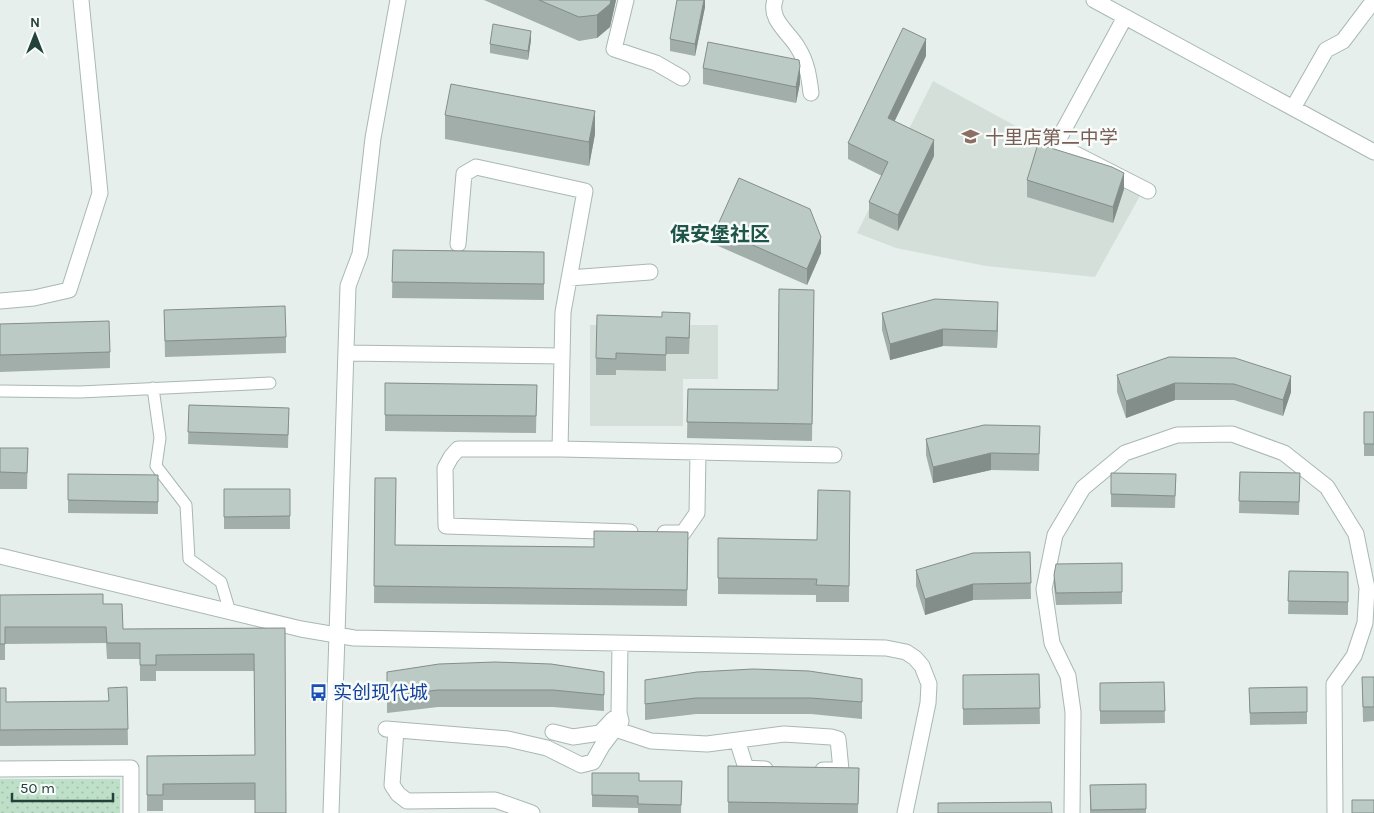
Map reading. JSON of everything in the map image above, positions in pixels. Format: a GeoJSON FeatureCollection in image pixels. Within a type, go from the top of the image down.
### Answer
{"type":"FeatureCollection","features":[{"type":"Feature","properties":{"kind":"street"},"geometry":{"type":"LineString","coordinates":[[0,301],[34,298],[68,290],[100,193],[81,0]]}},
{"type":"Feature","properties":{"kind":"street"},"geometry":{"type":"LineString","coordinates":[[331,813],[348,286],[360,254],[373,138],[398,0]]}},
{"type":"Feature","properties":{"kind":"street"},"geometry":{"type":"LineString","coordinates":[[626,0],[614,50],[656,63],[682,78]]}},
{"type":"Feature","properties":{"kind":"street"},"geometry":{"type":"LineString","coordinates":[[775,0],[777,21],[798,47],[809,72],[811,93]]}},
{"type":"Feature","properties":{"kind":"street"},"geometry":{"type":"LineString","coordinates":[[1094,0],[1374,152]]}},
{"type":"Feature","properties":{"kind":"street"},"geometry":{"type":"LineString","coordinates":[[1293,108],[1326,50],[1343,41],[1374,0]]}},
{"type":"Feature","properties":{"kind":"street"},"geometry":{"type":"LineString","coordinates":[[1125,17],[1056,144],[1148,191]]}},
{"type":"Feature","properties":{"kind":"street"},"geometry":{"type":"LineString","coordinates":[[458,244],[464,174],[476,167],[585,191],[563,312],[560,449]]}},
{"type":"Feature","properties":{"kind":"street"},"geometry":{"type":"LineString","coordinates":[[568,278],[650,272]]}},
{"type":"Feature","properties":{"kind":"street"},"geometry":{"type":"LineString","coordinates":[[346,353],[562,356]]}},
{"type":"Feature","properties":{"kind":"street"},"geometry":{"type":"LineString","coordinates":[[0,391],[80,392],[270,383]]}},
{"type":"Feature","properties":{"kind":"street"},"geometry":{"type":"LineString","coordinates":[[153,388],[160,438],[156,466],[186,505],[189,559],[221,582],[230,612]]}},
{"type":"Feature","properties":{"kind":"street"},"geometry":{"type":"LineString","coordinates":[[1072,813],[1073,712],[1068,676],[1052,643],[1044,589],[1055,535],[1083,488],[1126,453],[1177,435],[1232,434],[1284,453],[1327,487],[1356,534],[1367,588],[1365,623],[1354,656],[1334,684],[1335,813]]}},
{"type":"Feature","properties":{"kind":"street"},"geometry":{"type":"LineString","coordinates":[[698,452],[697,513],[683,533],[446,526],[445,468],[451,456],[458,449],[560,449],[698,452],[834,455]]}},
{"type":"Feature","properties":{"kind":"street"},"geometry":{"type":"LineString","coordinates":[[0,556],[301,629],[354,638],[886,648],[906,652],[922,666],[929,684],[928,703],[905,813]]}},
{"type":"Feature","properties":{"kind":"street"},"geometry":{"type":"LineString","coordinates":[[532,813],[494,800],[407,801],[398,794],[392,785],[391,730],[508,739],[547,748],[581,765],[593,762],[602,746],[621,721],[619,713],[620,644]]}},
{"type":"Feature","properties":{"kind":"street"},"geometry":{"type":"LineString","coordinates":[[553,732],[573,736],[600,733],[619,713]]}},
{"type":"Feature","properties":{"kind":"street"},"geometry":{"type":"LineString","coordinates":[[615,729],[651,741],[707,744],[784,734],[831,737],[838,740],[841,770],[812,770]]}},
{"type":"Feature","properties":{"kind":"street"},"geometry":{"type":"LineString","coordinates":[[737,740],[746,768],[784,769]]}},
{"type":"Feature","properties":{"kind":"street"},"geometry":{"type":"LineString","coordinates":[[0,769],[131,768],[131,813]]}},
{"type":"Feature","properties":{"kind":"shaded area","name":"十里店第二中学"},"geometry":{"type":"Polygon","coordinates":[[[933,81],[1141,194],[1095,277],[986,266],[896,248],[857,233],[933,81]]]}},
{"type":"Feature","properties":{"kind":"shaded area"},"geometry":{"type":"Polygon","coordinates":[[[590,325],[718,325],[718,379],[683,379],[683,426],[590,426],[590,325]]]}},
{"type":"Feature","properties":{"kind":"green space"},"geometry":{"type":"Polygon","coordinates":[[[0,779],[120,779],[120,813],[0,813],[0,779]]]}},
{"type":"Feature","properties":{"kind":"building"},"geometry":{"type":"Polygon","coordinates":[[[539,0],[611,0],[610,4],[597,15],[579,17],[539,0]]]}},
{"type":"Feature","properties":{"kind":"building"},"geometry":{"type":"Polygon","coordinates":[[[677,0],[704,0],[695,44],[670,39],[677,0]]]}},
{"type":"Feature","properties":{"kind":"building"},"geometry":{"type":"Polygon","coordinates":[[[493,24],[531,31],[528,51],[490,44],[493,24]]]}},
{"type":"Feature","properties":{"kind":"building"},"geometry":{"type":"Polygon","coordinates":[[[903,28],[926,39],[888,118],[934,140],[898,215],[869,202],[888,162],[848,143],[903,28]]]}},
{"type":"Feature","properties":{"kind":"building"},"geometry":{"type":"Polygon","coordinates":[[[708,42],[799,60],[800,66],[796,87],[703,68],[708,42]]]}},
{"type":"Feature","properties":{"kind":"building"},"geometry":{"type":"Polygon","coordinates":[[[451,84],[595,111],[589,142],[445,115],[451,84]]]}},
{"type":"Feature","properties":{"kind":"building"},"geometry":{"type":"Polygon","coordinates":[[[1038,144],[1112,167],[1124,173],[1113,207],[1027,180],[1038,144]]]}},
{"type":"Feature","properties":{"kind":"building"},"geometry":{"type":"Polygon","coordinates":[[[739,178],[810,209],[821,237],[807,269],[716,229],[739,178]]]}},
{"type":"Feature","properties":{"kind":"building"},"geometry":{"type":"Polygon","coordinates":[[[393,250],[544,252],[544,284],[392,282],[393,250]]]}},
{"type":"Feature","properties":{"kind":"building"},"geometry":{"type":"Polygon","coordinates":[[[779,289],[814,290],[812,424],[687,422],[688,389],[778,390],[779,289]]]}},
{"type":"Feature","properties":{"kind":"building"},"geometry":{"type":"Polygon","coordinates":[[[935,299],[998,302],[997,331],[943,329],[890,344],[882,313],[935,299]]]}},
{"type":"Feature","properties":{"kind":"building"},"geometry":{"type":"Polygon","coordinates":[[[285,306],[286,337],[165,341],[164,310],[285,306]]]}},
{"type":"Feature","properties":{"kind":"building"},"geometry":{"type":"Polygon","coordinates":[[[662,312],[690,313],[689,338],[666,337],[666,355],[616,353],[616,359],[596,358],[597,315],[662,317],[662,312]]]}},
{"type":"Feature","properties":{"kind":"building"},"geometry":{"type":"Polygon","coordinates":[[[109,321],[110,352],[0,355],[0,324],[109,321]]]}},
{"type":"Feature","properties":{"kind":"building"},"geometry":{"type":"Polygon","coordinates":[[[1169,357],[1235,358],[1291,376],[1283,400],[1234,384],[1175,383],[1126,401],[1117,375],[1169,357]]]}},
{"type":"Feature","properties":{"kind":"building"},"geometry":{"type":"Polygon","coordinates":[[[385,383],[537,385],[536,416],[385,415],[385,383]]]}},
{"type":"Feature","properties":{"kind":"building"},"geometry":{"type":"Polygon","coordinates":[[[189,405],[289,408],[288,435],[188,432],[189,405]]]}},
{"type":"Feature","properties":{"kind":"building"},"geometry":{"type":"Polygon","coordinates":[[[1364,412],[1374,412],[1374,444],[1364,444],[1364,412]]]}},
{"type":"Feature","properties":{"kind":"building"},"geometry":{"type":"Polygon","coordinates":[[[984,425],[1040,426],[1039,454],[991,453],[933,467],[926,439],[984,425]]]}},
{"type":"Feature","properties":{"kind":"building"},"geometry":{"type":"Polygon","coordinates":[[[0,448],[28,448],[27,473],[0,472],[0,448]]]}},
{"type":"Feature","properties":{"kind":"building"},"geometry":{"type":"Polygon","coordinates":[[[1240,472],[1300,473],[1299,502],[1239,501],[1240,472]]]}},
{"type":"Feature","properties":{"kind":"building"},"geometry":{"type":"Polygon","coordinates":[[[1111,473],[1176,474],[1175,496],[1111,494],[1111,473]]]}},
{"type":"Feature","properties":{"kind":"building"},"geometry":{"type":"Polygon","coordinates":[[[68,474],[158,475],[158,502],[68,500],[68,474]]]}},
{"type":"Feature","properties":{"kind":"building"},"geometry":{"type":"Polygon","coordinates":[[[375,478],[396,478],[395,545],[594,547],[594,531],[688,532],[687,590],[374,586],[375,478]]]}},
{"type":"Feature","properties":{"kind":"building"},"geometry":{"type":"Polygon","coordinates":[[[224,489],[290,489],[290,516],[224,517],[224,489]]]}},
{"type":"Feature","properties":{"kind":"building"},"geometry":{"type":"Polygon","coordinates":[[[818,490],[850,491],[849,586],[816,585],[817,579],[718,578],[718,538],[817,540],[818,490]]]}},
{"type":"Feature","properties":{"kind":"building"},"geometry":{"type":"Polygon","coordinates":[[[1030,552],[1031,583],[973,584],[925,599],[916,570],[973,553],[1030,552]]]}},
{"type":"Feature","properties":{"kind":"building"},"geometry":{"type":"Polygon","coordinates":[[[1122,563],[1122,592],[1056,593],[1054,575],[1056,564],[1122,563]]]}},
{"type":"Feature","properties":{"kind":"building"},"geometry":{"type":"Polygon","coordinates":[[[1289,571],[1348,572],[1348,602],[1288,601],[1289,571]]]}},
{"type":"Feature","properties":{"kind":"building"},"geometry":{"type":"Polygon","coordinates":[[[103,594],[103,604],[122,604],[123,629],[285,628],[286,813],[255,813],[255,783],[163,784],[163,795],[147,795],[147,756],[255,755],[254,654],[156,655],[156,665],[140,665],[140,643],[107,643],[106,627],[5,627],[5,644],[0,644],[0,595],[103,594]]]}},
{"type":"Feature","properties":{"kind":"building"},"geometry":{"type":"Polygon","coordinates":[[[495,662],[551,664],[604,672],[604,695],[553,690],[438,690],[387,696],[387,672],[439,664],[495,662]]]}},
{"type":"Feature","properties":{"kind":"building"},"geometry":{"type":"Polygon","coordinates":[[[753,669],[809,671],[862,679],[862,702],[811,698],[696,698],[645,704],[645,680],[697,672],[753,669]]]}},
{"type":"Feature","properties":{"kind":"building"},"geometry":{"type":"Polygon","coordinates":[[[1039,674],[1040,708],[963,709],[963,675],[1039,674]]]}},
{"type":"Feature","properties":{"kind":"building"},"geometry":{"type":"Polygon","coordinates":[[[1362,677],[1374,677],[1374,707],[1363,707],[1362,677]]]}},
{"type":"Feature","properties":{"kind":"building"},"geometry":{"type":"Polygon","coordinates":[[[1164,682],[1165,711],[1100,711],[1100,683],[1164,682]]]}},
{"type":"Feature","properties":{"kind":"building"},"geometry":{"type":"Polygon","coordinates":[[[127,687],[128,729],[0,730],[0,688],[6,688],[6,702],[109,701],[108,688],[127,687]]]}},
{"type":"Feature","properties":{"kind":"building"},"geometry":{"type":"Polygon","coordinates":[[[1307,687],[1307,712],[1250,713],[1249,688],[1307,687]]]}},
{"type":"Feature","properties":{"kind":"building"},"geometry":{"type":"Polygon","coordinates":[[[728,766],[859,768],[858,804],[728,802],[728,766]]]}},
{"type":"Feature","properties":{"kind":"building"},"geometry":{"type":"Polygon","coordinates":[[[592,773],[639,773],[639,781],[682,781],[681,805],[638,804],[638,796],[592,795],[592,773]]]}},
{"type":"Feature","properties":{"kind":"building"},"geometry":{"type":"Polygon","coordinates":[[[1146,784],[1146,809],[1091,810],[1090,785],[1146,784]]]}},
{"type":"Feature","properties":{"kind":"building"},"geometry":{"type":"Polygon","coordinates":[[[1352,800],[1374,800],[1374,813],[1352,813],[1352,800]]]}},
{"type":"Feature","properties":{"kind":"building"},"geometry":{"type":"Polygon","coordinates":[[[1051,802],[1052,813],[938,813],[938,803],[1051,802]]]}},
{"type":"Feature","properties":{"kind":"place","name":"十里店第二中学"},"geometry":{"type":"Point","coordinates":[971,137]}},
{"type":"Feature","properties":{"kind":"place","name":"实创现代城"},"geometry":{"type":"Point","coordinates":[319,692]}},
{"type":"Feature","properties":{"kind":"district","name":"保安堡社区"},"geometry":{"type":"Point","coordinates":[720,234]}}]}
